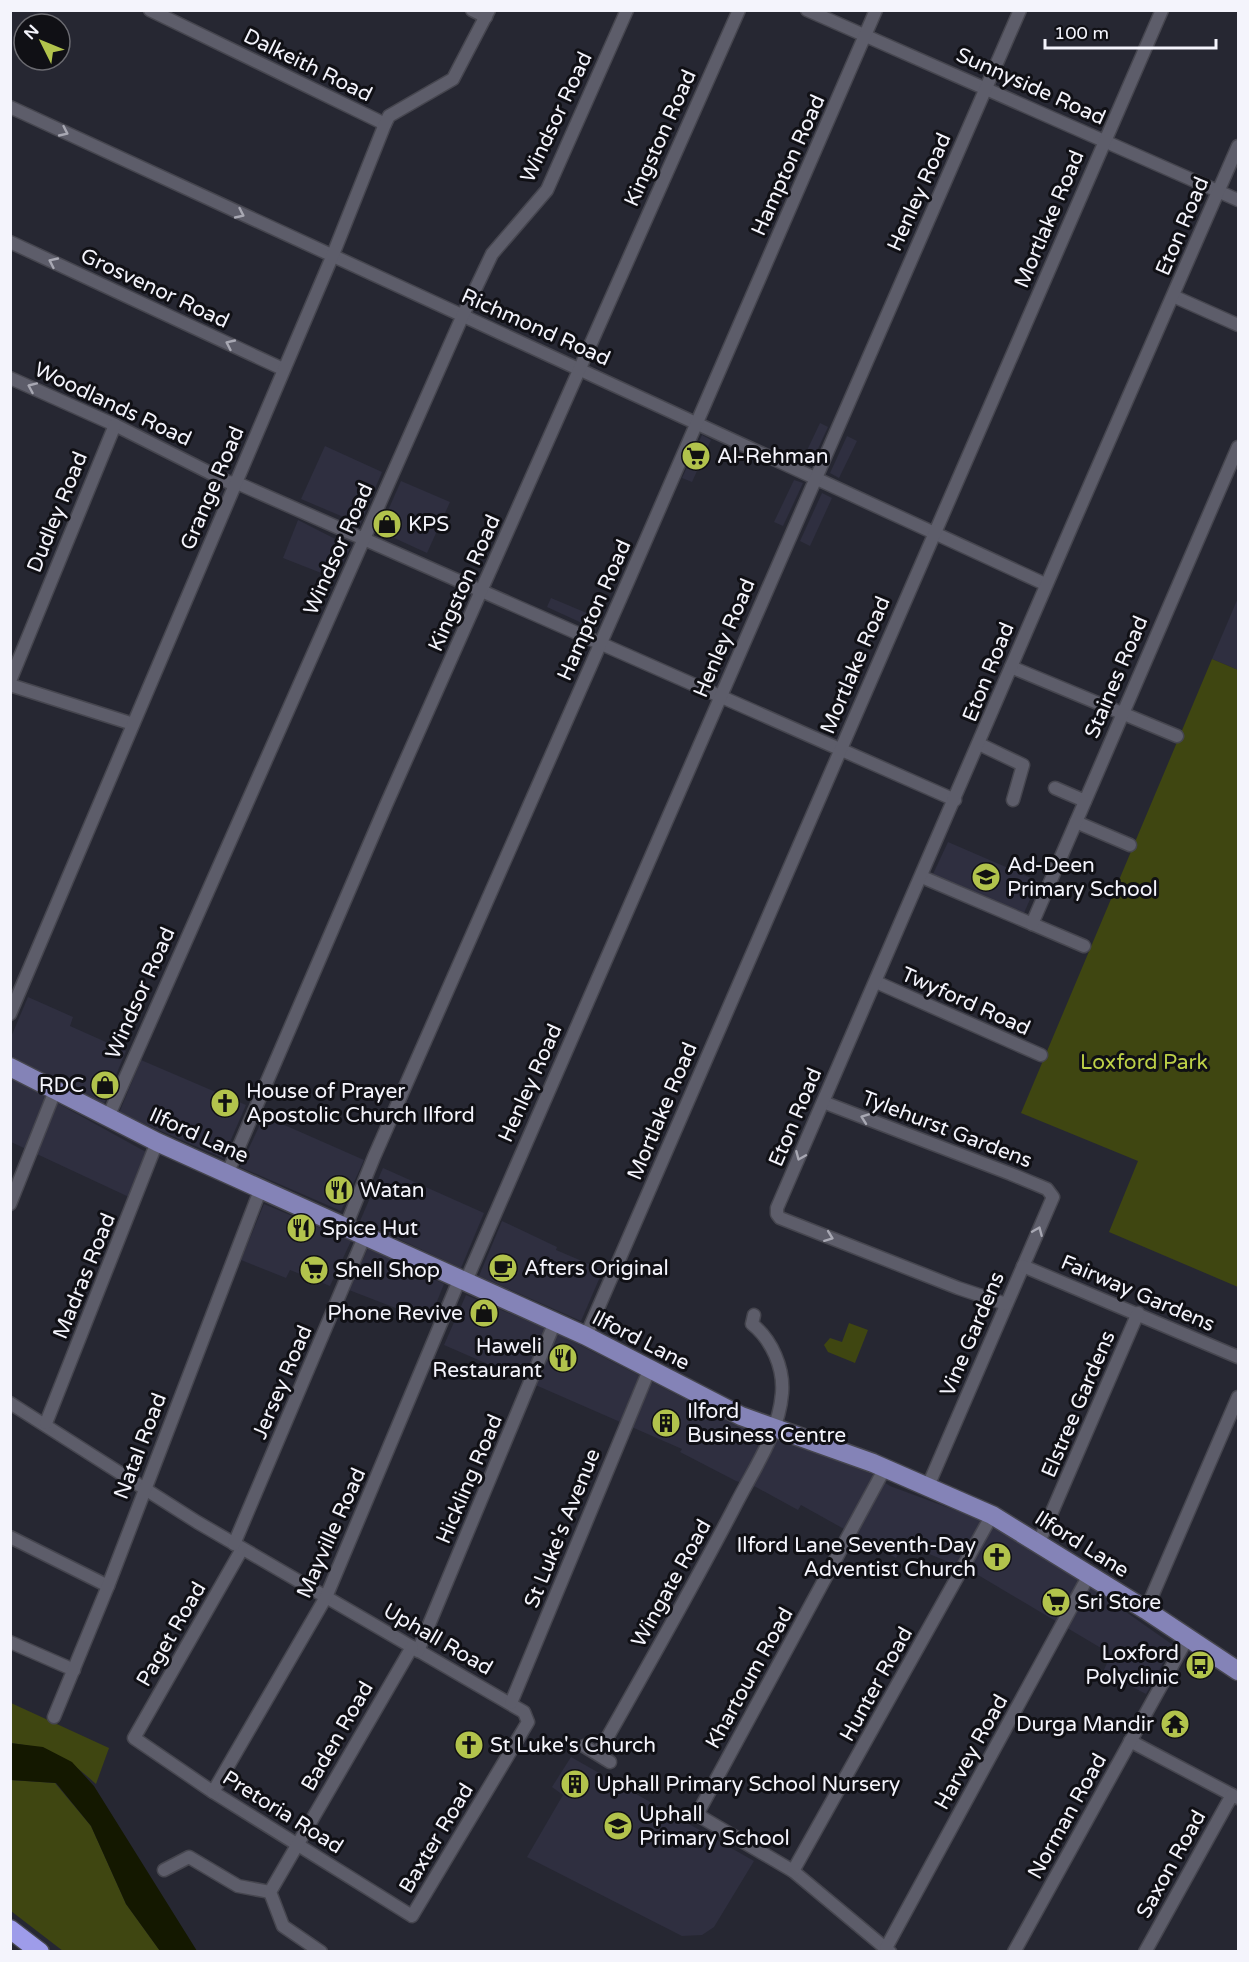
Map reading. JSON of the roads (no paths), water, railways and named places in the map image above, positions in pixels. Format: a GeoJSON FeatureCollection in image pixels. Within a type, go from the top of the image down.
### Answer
{"type":"FeatureCollection","features":[{"type":"Feature","properties":{"kind":"highway"},"geometry":{"type":"LineString","coordinates":[[10,1929],[40,1952]]}},
{"type":"Feature","properties":{"kind":"main road","name":"Ilford Lane"},"geometry":{"type":"LineString","coordinates":[[10,1067],[158,1142],[586,1336],[710,1401],[775,1430],[885,1468],[992,1515],[1039,1542],[1239,1671]]}},
{"type":"Feature","properties":{"kind":"street","name":"Dalkeith Road"},"geometry":{"type":"LineString","coordinates":[[150,10],[385,124]]}},
{"type":"Feature","properties":{"kind":"street"},"geometry":{"type":"LineString","coordinates":[[472,10],[487,14]]}},
{"type":"Feature","properties":{"kind":"street","name":"Windsor Road"},"geometry":{"type":"LineString","coordinates":[[108,1117],[463,315],[492,254],[547,190],[627,10]]}},
{"type":"Feature","properties":{"kind":"street","name":"Kingston Road"},"geometry":{"type":"LineString","coordinates":[[228,1172],[377,826],[739,10]]}},
{"type":"Feature","properties":{"kind":"street","name":"Sunnyside Road"},"geometry":{"type":"LineString","coordinates":[[807,10],[1239,200]]}},
{"type":"Feature","properties":{"kind":"street","name":"Hampton Road"},"geometry":{"type":"LineString","coordinates":[[346,1226],[374,1157],[601,643],[876,10]]}},
{"type":"Feature","properties":{"kind":"street","name":"Henley Road"},"geometry":{"type":"LineString","coordinates":[[463,1280],[1020,10]]}},
{"type":"Feature","properties":{"kind":"street","name":"Mortlake Road"},"geometry":{"type":"LineString","coordinates":[[586,1336],[933,532],[1162,10]]}},
{"type":"Feature","properties":{"kind":"street","name":"Grange Road"},"geometry":{"type":"LineString","coordinates":[[10,1014],[237,483],[385,124],[389,116],[453,80],[487,14]]}},
{"type":"Feature","properties":{"kind":"street","name":"Richmond Road"},"geometry":{"type":"LineString","coordinates":[[10,107],[1045,584]]}},
{"type":"Feature","properties":{"kind":"street","name":"Eton Road"},"geometry":{"type":"LineString","coordinates":[[1006,1304],[958,1288],[780,1218],[777,1214],[823,1102],[979,744],[1045,584],[1239,146]]}},
{"type":"Feature","properties":{"kind":"street","name":"Grosvenor Road"},"geometry":{"type":"LineString","coordinates":[[10,242],[283,369]]}},
{"type":"Feature","properties":{"kind":"street"},"geometry":{"type":"LineString","coordinates":[[1173,296],[1239,325]]}},
{"type":"Feature","properties":{"kind":"street","name":"Woodlands Road"},"geometry":{"type":"LineString","coordinates":[[10,378],[115,425],[224,480],[237,483],[955,800]]}},
{"type":"Feature","properties":{"kind":"street","name":"Dudley Road"},"geometry":{"type":"LineString","coordinates":[[10,683],[115,425]]}},
{"type":"Feature","properties":{"kind":"street","name":"Staines Road"},"geometry":{"type":"LineString","coordinates":[[1032,924],[1122,712],[1239,447]]}},
{"type":"Feature","properties":{"kind":"street"},"geometry":{"type":"LineString","coordinates":[[1011,666],[1177,736]]}},
{"type":"Feature","properties":{"kind":"street"},"geometry":{"type":"LineString","coordinates":[[10,683],[134,724]]}},
{"type":"Feature","properties":{"kind":"street"},"geometry":{"type":"LineString","coordinates":[[979,744],[1023,765],[1013,800]]}},
{"type":"Feature","properties":{"kind":"street"},"geometry":{"type":"LineString","coordinates":[[1055,788],[1085,801]]}},
{"type":"Feature","properties":{"kind":"street"},"geometry":{"type":"LineString","coordinates":[[1076,822],[1130,845]]}},
{"type":"Feature","properties":{"kind":"street"},"geometry":{"type":"LineString","coordinates":[[922,877],[1084,946]]}},
{"type":"Feature","properties":{"kind":"street","name":"Twyford Road"},"geometry":{"type":"LineString","coordinates":[[876,982],[1041,1055]]}},
{"type":"Feature","properties":{"kind":"street"},"geometry":{"type":"LineString","coordinates":[[10,1204],[55,1090]]}},
{"type":"Feature","properties":{"kind":"street","name":"Tylehurst Gardens"},"geometry":{"type":"LineString","coordinates":[[823,1102],[1011,1174],[1047,1189],[1053,1197]]}},
{"type":"Feature","properties":{"kind":"street","name":"Madras Road"},"geometry":{"type":"LineString","coordinates":[[46,1423],[158,1142]]}},
{"type":"Feature","properties":{"kind":"street","name":"Natal Road"},"geometry":{"type":"LineString","coordinates":[[54,1717],[108,1586],[144,1487],[261,1188]]}},
{"type":"Feature","properties":{"kind":"street","name":"Vine Gardens"},"geometry":{"type":"LineString","coordinates":[[928,1486],[1053,1197]]}},
{"type":"Feature","properties":{"kind":"street","name":"Jersey Road"},"geometry":{"type":"LineString","coordinates":[[238,1546],[365,1235]]}},
{"type":"Feature","properties":{"kind":"street","name":"Fairway Gardens"},"geometry":{"type":"LineString","coordinates":[[1023,1266],[1239,1357]]}},
{"type":"Feature","properties":{"kind":"street","name":"Mayville Road"},"geometry":{"type":"LineString","coordinates":[[213,1792],[326,1597],[463,1280]]}},
{"type":"Feature","properties":{"kind":"street","name":"Elstree Gardens"},"geometry":{"type":"LineString","coordinates":[[1039,1542],[1138,1313]]}},
{"type":"Feature","properties":{"kind":"street","name":"Wingate Road"},"geometry":{"type":"LineString","coordinates":[[598,1754],[723,1529],[775,1430],[782,1392],[781,1372],[773,1349],[752,1324],[754,1315]]}},
{"type":"Feature","properties":{"kind":"street","name":"Hickling Road"},"geometry":{"type":"LineString","coordinates":[[415,1649],[555,1322]]}},
{"type":"Feature","properties":{"kind":"street","name":"St Luke's Avenue"},"geometry":{"type":"LineString","coordinates":[[511,1702],[650,1368]]}},
{"type":"Feature","properties":{"kind":"street"},"geometry":{"type":"LineString","coordinates":[[1146,1610],[1239,1397]]}},
{"type":"Feature","properties":{"kind":"street","name":"Uphall Road"},"geometry":{"type":"LineString","coordinates":[[10,1403],[46,1423],[238,1546],[511,1702],[528,1717]]}},
{"type":"Feature","properties":{"kind":"street","name":"Khartoum Road"},"geometry":{"type":"LineString","coordinates":[[793,1871],[701,1817],[699,1811],[885,1468]]}},
{"type":"Feature","properties":{"kind":"street","name":"Hunter Road"},"geometry":{"type":"LineString","coordinates":[[793,1871],[992,1515]]}},
{"type":"Feature","properties":{"kind":"street"},"geometry":{"type":"LineString","coordinates":[[10,1537],[108,1586]]}},
{"type":"Feature","properties":{"kind":"street","name":"Paget Road"},"geometry":{"type":"LineString","coordinates":[[134,1738],[238,1546]]}},
{"type":"Feature","properties":{"kind":"street","name":"Harvey Road"},"geometry":{"type":"LineString","coordinates":[[888,1950],[1089,1575]]}},
{"type":"Feature","properties":{"kind":"street","name":"Norman Road"},"geometry":{"type":"LineString","coordinates":[[1014,1952],[1188,1637]]}},
{"type":"Feature","properties":{"kind":"street"},"geometry":{"type":"LineString","coordinates":[[10,1642],[74,1670]]}},
{"type":"Feature","properties":{"kind":"street","name":"Baden Road"},"geometry":{"type":"LineString","coordinates":[[270,1892],[296,1844],[415,1649]]}},
{"type":"Feature","properties":{"kind":"street","name":"Baxter Road"},"geometry":{"type":"LineString","coordinates":[[412,1916],[528,1722],[528,1717]]}},
{"type":"Feature","properties":{"kind":"street","name":"Pretoria Road"},"geometry":{"type":"LineString","coordinates":[[134,1738],[213,1792],[412,1916]]}},
{"type":"Feature","properties":{"kind":"street"},"geometry":{"type":"LineString","coordinates":[[1130,1741],[1235,1796]]}},
{"type":"Feature","properties":{"kind":"street"},"geometry":{"type":"LineString","coordinates":[[584,1746],[610,1762]]}},
{"type":"Feature","properties":{"kind":"street","name":"Saxon Road"},"geometry":{"type":"LineString","coordinates":[[1145,1952],[1235,1796]]}},
{"type":"Feature","properties":{"kind":"street"},"geometry":{"type":"LineString","coordinates":[[164,1870],[189,1857],[238,1886],[270,1892],[283,1926],[321,1952]]}},
{"type":"Feature","properties":{"kind":"street"},"geometry":{"type":"LineString","coordinates":[[793,1871],[888,1950]]}},
{"type":"Feature","properties":{"kind":"place","name":"Al-Rehman"},"geometry":{"type":"Point","coordinates":[696,456]}},
{"type":"Feature","properties":{"kind":"place","name":"KPS"},"geometry":{"type":"Point","coordinates":[387,524]}},
{"type":"Feature","properties":{"kind":"place","name":"Ad-Deen Primary School"},"geometry":{"type":"Point","coordinates":[986,877]}},
{"type":"Feature","properties":{"kind":"place","name":"RDC"},"geometry":{"type":"Point","coordinates":[105,1085]}},
{"type":"Feature","properties":{"kind":"place","name":"House of Prayer Apostolic Church Ilford"},"geometry":{"type":"Point","coordinates":[225,1103]}},
{"type":"Feature","properties":{"kind":"place","name":"Watan"},"geometry":{"type":"Point","coordinates":[339,1190]}},
{"type":"Feature","properties":{"kind":"place","name":"Spice Hut"},"geometry":{"type":"Point","coordinates":[301,1228]}},
{"type":"Feature","properties":{"kind":"place","name":"Afters Original"},"geometry":{"type":"Point","coordinates":[503,1268]}},
{"type":"Feature","properties":{"kind":"place","name":"Shell Shop"},"geometry":{"type":"Point","coordinates":[314,1270]}},
{"type":"Feature","properties":{"kind":"place","name":"Phone Revive"},"geometry":{"type":"Point","coordinates":[484,1313]}},
{"type":"Feature","properties":{"kind":"place","name":"Haweli Restaurant"},"geometry":{"type":"Point","coordinates":[563,1358]}},
{"type":"Feature","properties":{"kind":"place","name":"Ilford Business Centre"},"geometry":{"type":"Point","coordinates":[666,1423]}},
{"type":"Feature","properties":{"kind":"place","name":"Ilford Lane Seventh-Day Adventist Church"},"geometry":{"type":"Point","coordinates":[997,1557]}},
{"type":"Feature","properties":{"kind":"place","name":"Sri Store"},"geometry":{"type":"Point","coordinates":[1056,1602]}},
{"type":"Feature","properties":{"kind":"place","name":"Loxford Polyclinic"},"geometry":{"type":"Point","coordinates":[1200,1665]}},
{"type":"Feature","properties":{"kind":"place","name":"Durga Mandir"},"geometry":{"type":"Point","coordinates":[1175,1724]}},
{"type":"Feature","properties":{"kind":"place","name":"St Luke's Church"},"geometry":{"type":"Point","coordinates":[469,1745]}},
{"type":"Feature","properties":{"kind":"place","name":"Uphall Primary School Nursery"},"geometry":{"type":"Point","coordinates":[575,1784]}},
{"type":"Feature","properties":{"kind":"place","name":"Uphall Primary School"},"geometry":{"type":"Point","coordinates":[618,1826]}},
{"type":"Feature","properties":{"kind":"park label","name":"Loxford Park"},"geometry":{"type":"Point","coordinates":[1144,1062]}}]}
